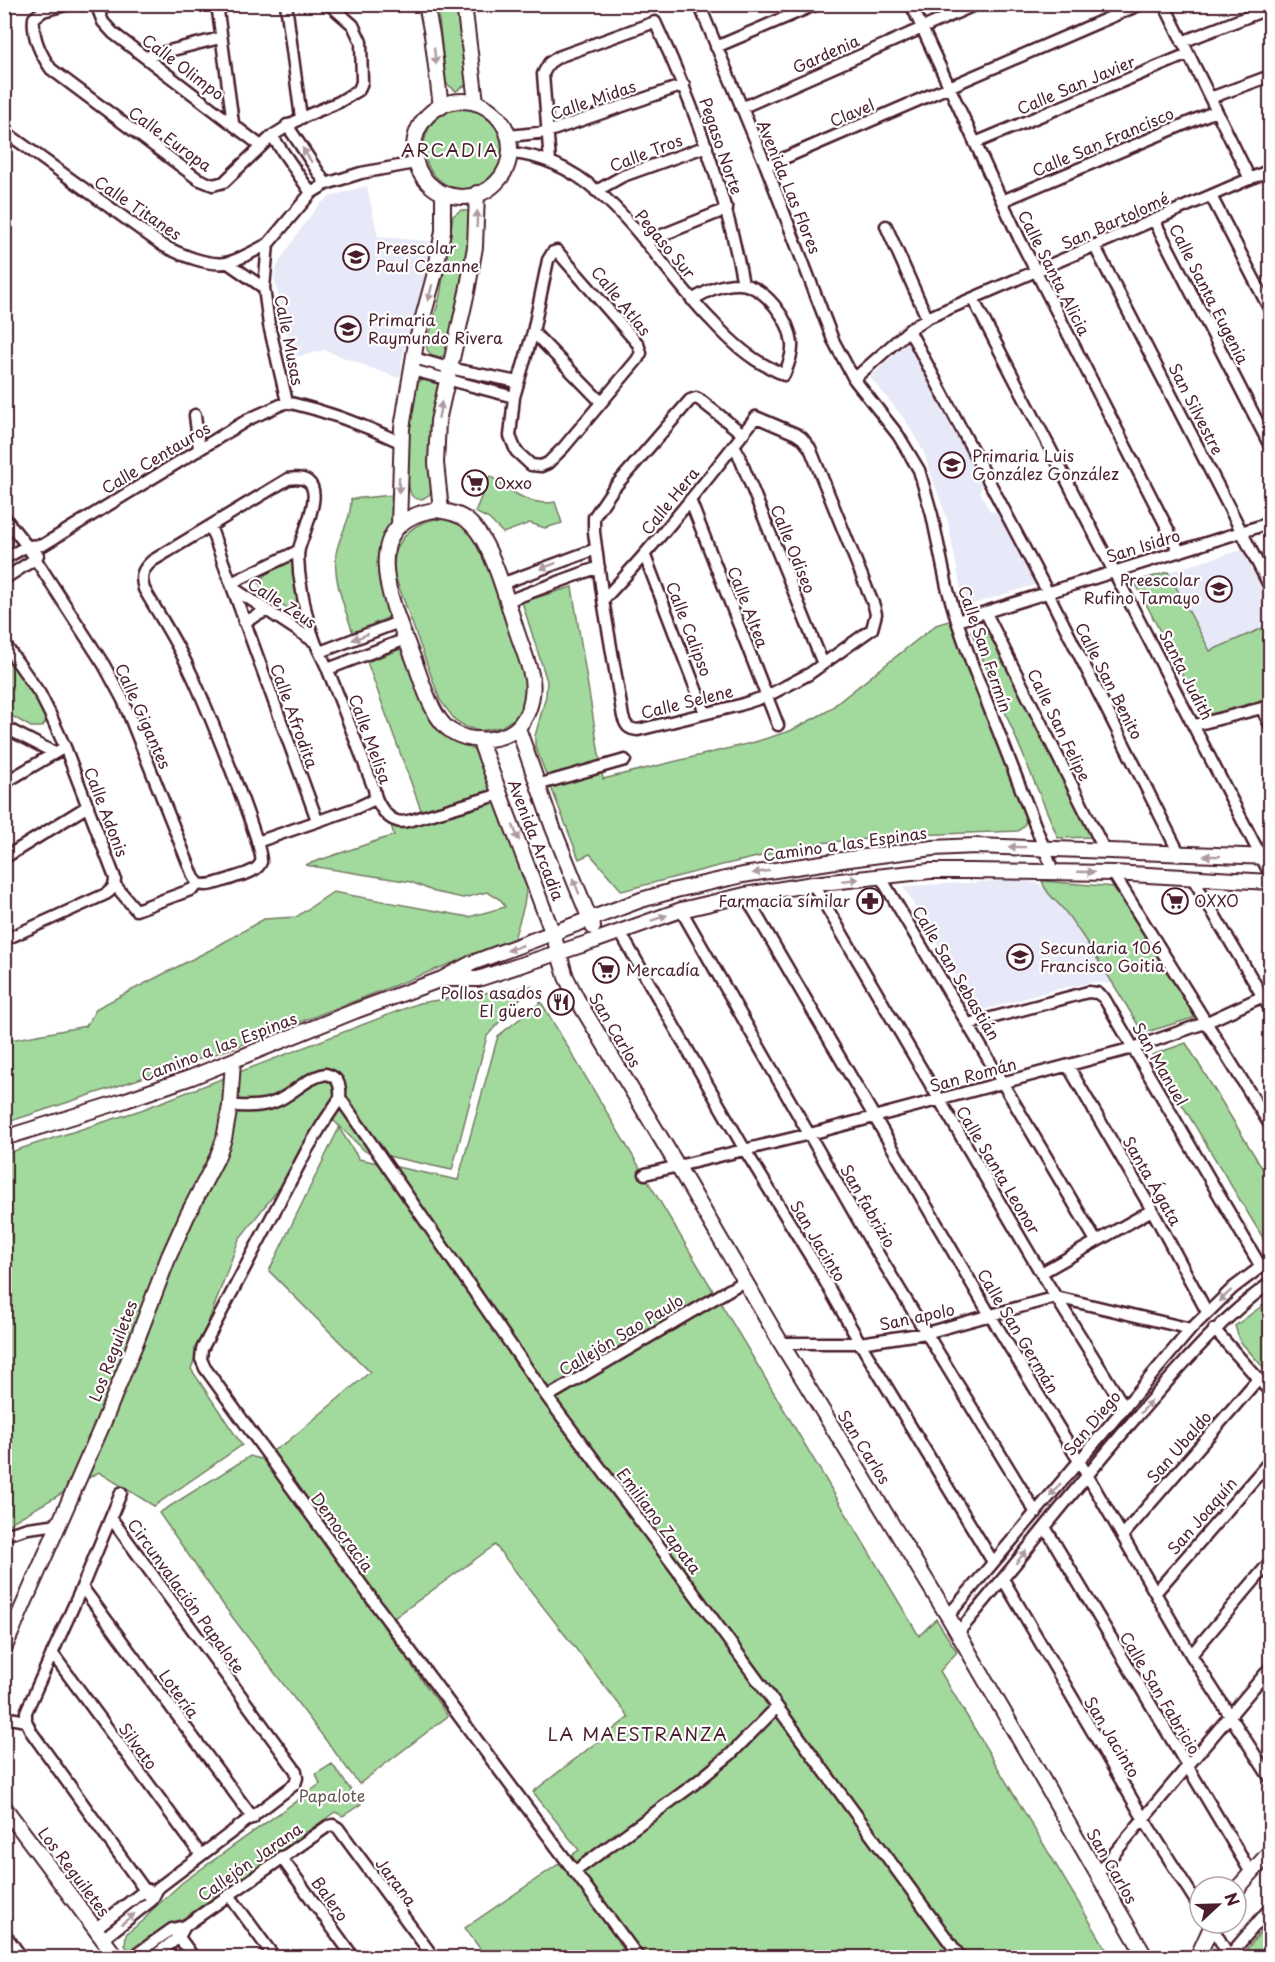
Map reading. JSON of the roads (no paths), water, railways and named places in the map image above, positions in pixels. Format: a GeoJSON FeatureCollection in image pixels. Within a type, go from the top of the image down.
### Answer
{"type":"FeatureCollection","features":[{"type":"Feature","properties":{"kind":"street","name":"Calle Europa"},"geometry":{"type":"LineString","coordinates":[[69,4],[43,11],[34,18],[33,24],[39,47],[47,63],[57,75],[180,166],[203,182],[213,185],[228,180],[272,135],[287,125],[359,90],[362,82],[361,42],[349,20],[330,4]]}},
{"type":"Feature","properties":{"kind":"street","name":"Calle Olimpo"},"geometry":{"type":"LineString","coordinates":[[96,4],[107,28],[261,146]]}},
{"type":"Feature","properties":{"kind":"street"},"geometry":{"type":"LineString","coordinates":[[217,4],[233,123]]}},
{"type":"Feature","properties":{"kind":"street"},"geometry":{"type":"LineString","coordinates":[[286,4],[300,117]]}},
{"type":"Feature","properties":{"kind":"street"},"geometry":{"type":"LineString","coordinates":[[426,4],[441,107]]}},
{"type":"Feature","properties":{"kind":"street"},"geometry":{"type":"LineString","coordinates":[[464,4],[476,102]]}},
{"type":"Feature","properties":{"kind":"street","name":"Avenida Las Flores"},"geometry":{"type":"LineString","coordinates":[[699,4],[766,166],[833,340],[855,379]]}},
{"type":"Feature","properties":{"kind":"street"},"geometry":{"type":"LineString","coordinates":[[716,47],[817,4]]}},
{"type":"Feature","properties":{"kind":"street","name":"Calle Santa Alicia"},"geometry":{"type":"LineString","coordinates":[[911,4],[1036,273],[1179,551]]}},
{"type":"Feature","properties":{"kind":"street","name":"Gardenia"},"geometry":{"type":"LineString","coordinates":[[741,108],[977,4]]}},
{"type":"Feature","properties":{"kind":"street","name":"Clavel"},"geometry":{"type":"LineString","coordinates":[[766,166],[1141,4]]}},
{"type":"Feature","properties":{"kind":"street"},"geometry":{"type":"LineString","coordinates":[[1164,4],[1250,179]]}},
{"type":"Feature","properties":{"kind":"street"},"geometry":{"type":"LineString","coordinates":[[1182,42],[1270,8]]}},
{"type":"Feature","properties":{"kind":"street","name":"Pegaso Norte"},"geometry":{"type":"LineString","coordinates":[[547,132],[543,74],[549,63],[558,57],[655,22],[684,85],[707,146],[727,209],[743,284]]}},
{"type":"Feature","properties":{"kind":"street"},"geometry":{"type":"LineString","coordinates":[[145,57],[220,38]]}},
{"type":"Feature","properties":{"kind":"street","name":"Calle San Javier"},"geometry":{"type":"LineString","coordinates":[[975,144],[1188,54]]}},
{"type":"Feature","properties":{"kind":"street"},"geometry":{"type":"LineString","coordinates":[[1210,99],[1270,76]]}},
{"type":"Feature","properties":{"kind":"street","name":"Calle Midas"},"geometry":{"type":"LineString","coordinates":[[509,136],[547,132],[684,85]]}},
{"type":"Feature","properties":{"kind":"street"},"geometry":{"type":"LineString","coordinates":[[466,101],[476,102],[494,113],[503,124],[509,136],[511,153],[503,173],[494,183],[477,193],[456,197],[443,194],[423,176],[415,163],[414,149],[419,129],[431,114],[441,107],[466,101]]}},
{"type":"Feature","properties":{"kind":"street","name":"Calle San Francisco"},"geometry":{"type":"LineString","coordinates":[[1002,201],[1216,111]]}},
{"type":"Feature","properties":{"kind":"street"},"geometry":{"type":"LineString","coordinates":[[287,125],[326,184]]}},
{"type":"Feature","properties":{"kind":"street","name":"Calle Titanes"},"geometry":{"type":"LineString","coordinates":[[4,131],[162,246],[197,259],[228,263]]}},
{"type":"Feature","properties":{"kind":"street"},"geometry":{"type":"LineString","coordinates":[[547,132],[550,162]]}},
{"type":"Feature","properties":{"kind":"street"},"geometry":{"type":"LineString","coordinates":[[272,135],[311,193]]}},
{"type":"Feature","properties":{"kind":"street","name":"Calle Tros"},"geometry":{"type":"LineString","coordinates":[[596,191],[623,177],[707,146]]}},
{"type":"Feature","properties":{"kind":"street","name":"Pegaso Sur"},"geometry":{"type":"LineString","coordinates":[[511,153],[525,154],[550,162],[596,191],[645,242],[711,321],[745,352],[784,375],[792,346],[786,322],[769,300],[743,284]]}},
{"type":"Feature","properties":{"kind":"street"},"geometry":{"type":"LineString","coordinates":[[264,288],[228,263],[268,244],[311,193],[326,184],[361,173],[415,163]]}},
{"type":"Feature","properties":{"kind":"street","name":"San Bartolomé"},"geometry":{"type":"LineString","coordinates":[[855,379],[909,330],[927,318],[1036,273],[1095,245],[1270,170]]}},
{"type":"Feature","properties":{"kind":"street"},"geometry":{"type":"LineString","coordinates":[[441,510],[436,471],[438,421],[475,247],[477,193]]}},
{"type":"Feature","properties":{"kind":"street"},"geometry":{"type":"LineString","coordinates":[[399,526],[400,442],[413,364],[443,231],[443,194]]}},
{"type":"Feature","properties":{"kind":"street"},"geometry":{"type":"LineString","coordinates":[[1211,196],[1270,310]]}},
{"type":"Feature","properties":{"kind":"street"},"geometry":{"type":"LineString","coordinates":[[645,242],[727,209]]}},
{"type":"Feature","properties":{"kind":"street","name":"Calle Santa Eugenia"},"geometry":{"type":"LineString","coordinates":[[1154,220],[1270,446]]}},
{"type":"Feature","properties":{"kind":"street"},"geometry":{"type":"LineString","coordinates":[[886,226],[927,318]]}},
{"type":"Feature","properties":{"kind":"street","name":"Calle Musas"},"geometry":{"type":"LineString","coordinates":[[268,244],[264,288],[269,325],[287,402]]}},
{"type":"Feature","properties":{"kind":"street","name":"San Silvestre"},"geometry":{"type":"LineString","coordinates":[[1095,245],[1270,587]]}},
{"type":"Feature","properties":{"kind":"street","name":"Calle Atlas"},"geometry":{"type":"LineString","coordinates":[[557,251],[640,348],[638,360],[552,459],[541,466],[531,465],[512,445],[510,436],[518,382],[533,332],[548,260],[552,252],[557,251]]}},
{"type":"Feature","properties":{"kind":"street"},"geometry":{"type":"LineString","coordinates":[[692,300],[717,287],[743,284]]}},
{"type":"Feature","properties":{"kind":"street","name":"Santa Judith"},"geometry":{"type":"LineString","coordinates":[[974,299],[1266,857],[1270,874]]}},
{"type":"Feature","properties":{"kind":"street","name":"Calle San Benito"},"geometry":{"type":"LineString","coordinates":[[909,330],[1048,593],[1180,855]]}},
{"type":"Feature","properties":{"kind":"street"},"geometry":{"type":"LineString","coordinates":[[533,332],[602,402]]}},
{"type":"Feature","properties":{"kind":"street"},"geometry":{"type":"LineString","coordinates":[[413,364],[514,397]]}},
{"type":"Feature","properties":{"kind":"street"},"geometry":{"type":"LineString","coordinates":[[448,374],[518,382]]}},
{"type":"Feature","properties":{"kind":"street","name":"Calle San Fermín"},"geometry":{"type":"LineString","coordinates":[[855,379],[898,435],[919,470],[957,621],[1053,871]]}},
{"type":"Feature","properties":{"kind":"street","name":"Calle Selene"},"geometry":{"type":"LineString","coordinates":[[743,434],[700,400],[696,398],[690,400],[597,510],[593,524],[603,600],[623,717],[630,730],[740,705],[767,696],[794,683],[872,629],[876,614],[874,606],[807,442],[796,434],[756,417]]}},
{"type":"Feature","properties":{"kind":"street"},"geometry":{"type":"LineString","coordinates":[[287,402],[360,424],[400,442]]}},
{"type":"Feature","properties":{"kind":"street","name":"Calle Centauros"},"geometry":{"type":"LineString","coordinates":[[4,559],[27,546],[43,545],[249,419],[287,402]]}},
{"type":"Feature","properties":{"kind":"street"},"geometry":{"type":"LineString","coordinates":[[195,415],[199,449]]}},
{"type":"Feature","properties":{"kind":"street","name":"Calle Hera"},"geometry":{"type":"LineString","coordinates":[[603,600],[645,556],[756,417]]}},
{"type":"Feature","properties":{"kind":"street","name":"Calle Odiseo"},"geometry":{"type":"LineString","coordinates":[[735,446],[823,664]]}},
{"type":"Feature","properties":{"kind":"street","name":"Calle Melisa"},"geometry":{"type":"LineString","coordinates":[[288,479],[302,479],[313,491],[315,500],[313,510],[298,551],[303,596],[318,647],[374,789],[375,797],[365,804],[258,842],[204,702],[189,668],[144,589],[141,576],[143,569],[152,561],[210,526],[288,479]]}},
{"type":"Feature","properties":{"kind":"street","name":"Calle Altea"},"geometry":{"type":"LineString","coordinates":[[690,500],[778,725]]}},
{"type":"Feature","properties":{"kind":"street"},"geometry":{"type":"LineString","coordinates":[[441,510],[460,515],[480,533],[507,601],[532,681],[530,705],[526,717],[518,728],[493,739],[466,738],[451,731],[433,708],[385,580],[384,567],[390,541],[399,526],[410,517],[441,510]]}},
{"type":"Feature","properties":{"kind":"street","name":"Calle Gigantes"},"geometry":{"type":"LineString","coordinates":[[6,521],[27,546],[104,665],[123,700],[196,881]]}},
{"type":"Feature","properties":{"kind":"street","name":"San Isidro"},"geometry":{"type":"LineString","coordinates":[[957,621],[1270,523]]}},
{"type":"Feature","properties":{"kind":"street","name":"Calle Afrodita"},"geometry":{"type":"LineString","coordinates":[[210,526],[317,820]]}},
{"type":"Feature","properties":{"kind":"street","name":"Calle Centauros"},"geometry":{"type":"LineString","coordinates":[[4,579],[35,559],[43,545]]}},
{"type":"Feature","properties":{"kind":"street"},"geometry":{"type":"LineString","coordinates":[[501,584],[596,549]]}},
{"type":"Feature","properties":{"kind":"street"},"geometry":{"type":"LineString","coordinates":[[232,585],[298,551]]}},
{"type":"Feature","properties":{"kind":"street","name":"Calle Calipso"},"geometry":{"type":"LineString","coordinates":[[645,556],[705,713]]}},
{"type":"Feature","properties":{"kind":"street"},"geometry":{"type":"LineString","coordinates":[[507,601],[599,567]]}},
{"type":"Feature","properties":{"kind":"street","name":"Calle Zeus"},"geometry":{"type":"LineString","coordinates":[[232,585],[318,647],[399,622]]}},
{"type":"Feature","properties":{"kind":"street"},"geometry":{"type":"LineString","coordinates":[[244,622],[266,611]]}},
{"type":"Feature","properties":{"kind":"street","name":"Calle San Felipe"},"geometry":{"type":"LineString","coordinates":[[986,613],[1105,851]]}},
{"type":"Feature","properties":{"kind":"street"},"geometry":{"type":"LineString","coordinates":[[328,669],[406,639]]}},
{"type":"Feature","properties":{"kind":"street","name":"Calle Adonis"},"geometry":{"type":"LineString","coordinates":[[4,644],[40,694],[65,747],[116,885]]}},
{"type":"Feature","properties":{"kind":"street"},"geometry":{"type":"LineString","coordinates":[[1195,725],[1266,707],[1270,725]]}},
{"type":"Feature","properties":{"kind":"street"},"geometry":{"type":"LineString","coordinates":[[4,727],[55,753]]}},
{"type":"Feature","properties":{"kind":"street","name":"Avenida Arcadia"},"geometry":{"type":"LineString","coordinates":[[518,728],[537,785],[597,940]]}},
{"type":"Feature","properties":{"kind":"street","name":"Avenida Arcadia"},"geometry":{"type":"LineString","coordinates":[[479,739],[553,934],[558,953]]}},
{"type":"Feature","properties":{"kind":"street"},"geometry":{"type":"LineString","coordinates":[[4,783],[65,747]]}},
{"type":"Feature","properties":{"kind":"street"},"geometry":{"type":"LineString","coordinates":[[537,785],[625,760]]}},
{"type":"Feature","properties":{"kind":"street"},"geometry":{"type":"LineString","coordinates":[[375,797],[387,815],[400,822],[501,794]]}},
{"type":"Feature","properties":{"kind":"street"},"geometry":{"type":"LineString","coordinates":[[4,858],[88,806]]}},
{"type":"Feature","properties":{"kind":"street"},"geometry":{"type":"LineString","coordinates":[[4,940],[106,894],[116,885],[136,910],[193,890],[196,881],[211,885],[256,869],[261,858],[258,842]]}},
{"type":"Feature","properties":{"kind":"street","name":"Camino a las Espinas"},"geometry":{"type":"LineString","coordinates":[[4,1138],[126,1100],[233,1061],[355,1011],[442,979],[472,963],[590,921],[641,900],[743,875],[933,848],[975,846],[1266,857]]}},
{"type":"Feature","properties":{"kind":"street","name":"Camino a las Espinas"},"geometry":{"type":"LineString","coordinates":[[442,979],[478,979],[681,910],[813,884],[880,876],[940,871],[1053,871],[1270,882]]}},
{"type":"Feature","properties":{"kind":"street"},"geometry":{"type":"LineString","coordinates":[[1113,873],[1270,1125]]}},
{"type":"Feature","properties":{"kind":"street","name":"Calle San Sebastián"},"geometry":{"type":"LineString","coordinates":[[880,876],[1096,1241]]}},
{"type":"Feature","properties":{"kind":"street"},"geometry":{"type":"LineString","coordinates":[[1192,877],[1267,995],[1270,1009]]}},
{"type":"Feature","properties":{"kind":"street","name":"Calle Santa Leonor"},"geometry":{"type":"LineString","coordinates":[[813,884],[1041,1274],[1125,1408]]}},
{"type":"Feature","properties":{"kind":"street","name":"Calle San Germán"},"geometry":{"type":"LineString","coordinates":[[745,896],[1191,1654],[1270,1778]]}},
{"type":"Feature","properties":{"kind":"street","name":"San fabrizio"},"geometry":{"type":"LineString","coordinates":[[681,910],[926,1334],[1036,1513]]}},
{"type":"Feature","properties":{"kind":"street","name":"San Jacinto"},"geometry":{"type":"LineString","coordinates":[[620,932],[745,1150],[993,1562]]}},
{"type":"Feature","properties":{"kind":"street","name":"San Carlos"},"geometry":{"type":"LineString","coordinates":[[558,953],[577,999],[781,1343],[948,1616],[1146,1958]]}},
{"type":"Feature","properties":{"kind":"street","name":"San Manuel"},"geometry":{"type":"LineString","coordinates":[[969,1024],[1088,992],[1097,993],[1104,998],[1261,1267]]}},
{"type":"Feature","properties":{"kind":"street","name":"San Román"},"geometry":{"type":"LineString","coordinates":[[645,1174],[810,1134],[1132,1048],[1205,1023],[1267,995]]}},
{"type":"Feature","properties":{"kind":"street","name":"Los Reguiletes"},"geometry":{"type":"LineString","coordinates":[[4,1649],[60,1524],[136,1342],[169,1256],[217,1158],[224,1139],[230,1106],[233,1061]]}},
{"type":"Feature","properties":{"kind":"street","name":"Santa Ágata"},"geometry":{"type":"LineString","coordinates":[[1068,1066],[1152,1210],[1207,1312]]}},
{"type":"Feature","properties":{"kind":"street","name":"Emiliano Zapata"},"geometry":{"type":"LineString","coordinates":[[230,1106],[263,1106],[294,1091],[313,1078],[326,1074],[336,1078],[340,1083],[340,1098],[547,1397],[677,1570],[961,1958]]}},
{"type":"Feature","properties":{"kind":"street","name":"Democracia"},"geometry":{"type":"LineString","coordinates":[[340,1098],[282,1195],[202,1349],[201,1359],[205,1368],[377,1606],[639,1958]]}},
{"type":"Feature","properties":{"kind":"street"},"geometry":{"type":"LineString","coordinates":[[1041,1274],[1152,1210]]}},
{"type":"Feature","properties":{"kind":"street","name":"San Diego"},"geometry":{"type":"LineString","coordinates":[[948,1616],[1191,1329],[1207,1312],[1270,1260]]}},
{"type":"Feature","properties":{"kind":"street","name":"Callejón Sao Paulo"},"geometry":{"type":"LineString","coordinates":[[547,1397],[744,1281]]}},
{"type":"Feature","properties":{"kind":"street","name":"San Diego"},"geometry":{"type":"LineString","coordinates":[[957,1634],[1087,1475],[1214,1329],[1270,1283]]}},
{"type":"Feature","properties":{"kind":"street"},"geometry":{"type":"LineString","coordinates":[[1056,1297],[1191,1329]]}},
{"type":"Feature","properties":{"kind":"street","name":"San apolo"},"geometry":{"type":"LineString","coordinates":[[781,1343],[860,1343],[926,1334],[1056,1297]]}},
{"type":"Feature","properties":{"kind":"street"},"geometry":{"type":"LineString","coordinates":[[1214,1329],[1270,1392]]}},
{"type":"Feature","properties":{"kind":"street","name":"San Ubaldo"},"geometry":{"type":"LineString","coordinates":[[1123,1535],[1258,1379]]}},
{"type":"Feature","properties":{"kind":"street","name":"San Joaquín"},"geometry":{"type":"LineString","coordinates":[[1156,1592],[1270,1461]]}},
{"type":"Feature","properties":{"kind":"street"},"geometry":{"type":"LineString","coordinates":[[111,1518],[121,1492]]}},
{"type":"Feature","properties":{"kind":"street","name":"Circunvalación Papalote"},"geometry":{"type":"LineString","coordinates":[[26,1721],[26,1712],[111,1518]]}},
{"type":"Feature","properties":{"kind":"street","name":"Circunvalación Papalote"},"geometry":{"type":"LineString","coordinates":[[111,1518],[296,1771],[297,1778],[295,1784],[253,1818],[158,1888],[144,1891]]}},
{"type":"Feature","properties":{"kind":"street"},"geometry":{"type":"LineString","coordinates":[[4,1535],[28,1528],[60,1524]]}},
{"type":"Feature","properties":{"kind":"street","name":"Calle San Fabricio"},"geometry":{"type":"LineString","coordinates":[[1046,1527],[1251,1873]]}},
{"type":"Feature","properties":{"kind":"street"},"geometry":{"type":"LineString","coordinates":[[1191,1654],[1270,1562]]}},
{"type":"Feature","properties":{"kind":"street","name":"San Jacinto"},"geometry":{"type":"LineString","coordinates":[[1003,1579],[1143,1818],[1188,1889]]}},
{"type":"Feature","properties":{"kind":"street","name":"Lotería"},"geometry":{"type":"LineString","coordinates":[[82,1587],[253,1818]]}},
{"type":"Feature","properties":{"kind":"street","name":"Silvato"},"geometry":{"type":"LineString","coordinates":[[52,1653],[201,1855]]}},
{"type":"Feature","properties":{"kind":"street"},"geometry":{"type":"LineString","coordinates":[[1097,1874],[1270,1668]]}},
{"type":"Feature","properties":{"kind":"street"},"geometry":{"type":"LineString","coordinates":[[574,1872],[701,1779],[731,1754],[777,1707]]}},
{"type":"Feature","properties":{"kind":"street"},"geometry":{"type":"LineString","coordinates":[[4,1717],[26,1721],[32,1733],[152,1900],[100,1933]]}},
{"type":"Feature","properties":{"kind":"street","name":"Los Reguiletes"},"geometry":{"type":"LineString","coordinates":[[4,1808],[117,1958]]}},
{"type":"Feature","properties":{"kind":"street","name":"Callejón Jarana"},"geometry":{"type":"LineString","coordinates":[[152,1958],[185,1926],[281,1857],[333,1825]]}},
{"type":"Feature","properties":{"kind":"street","name":"Jarana"},"geometry":{"type":"LineString","coordinates":[[333,1825],[338,1828],[434,1958]]}},
{"type":"Feature","properties":{"kind":"street"},"geometry":{"type":"LineString","coordinates":[[1248,1876],[1270,1852]]}},
{"type":"Feature","properties":{"kind":"street","name":"Balero"},"geometry":{"type":"LineString","coordinates":[[281,1857],[354,1958]]}},
{"type":"Feature","properties":{"kind":"street","name":"Circunvalación Papalote"},"geometry":{"type":"LineString","coordinates":[[152,1900],[158,1888]]}},
{"type":"Feature","properties":{"kind":"street"},"geometry":{"type":"LineString","coordinates":[[100,1933],[144,1891]]}},
{"type":"Feature","properties":{"kind":"street"},"geometry":{"type":"LineString","coordinates":[[229,1895],[275,1958]]}},
{"type":"Feature","properties":{"kind":"street"},"geometry":{"type":"LineString","coordinates":[[1218,1935],[1230,1957],[1270,1908]]}},
{"type":"Feature","properties":{"kind":"street"},"geometry":{"type":"LineString","coordinates":[[4,1933],[23,1956]]}},
{"type":"Feature","properties":{"kind":"street"},"geometry":{"type":"LineString","coordinates":[[176,1933],[194,1958]]}},
{"type":"Feature","properties":{"kind":"street","name":"Callejón Jarana"},"geometry":{"type":"LineString","coordinates":[[131,1958],[176,1933]]}},
{"type":"Feature","properties":{"kind":"street"},"geometry":{"type":"LineString","coordinates":[[1199,1956],[1208,1935]]}},
{"type":"Feature","properties":{"kind":"street"},"geometry":{"type":"LineString","coordinates":[[4,1948],[23,1956]]}},
{"type":"Feature","properties":{"kind":"place","name":"Preescolar Paul Cezanne"},"geometry":{"type":"Point","coordinates":[356,257]}},
{"type":"Feature","properties":{"kind":"place","name":"Primaria Raymundo Rivera"},"geometry":{"type":"Point","coordinates":[348,329]}},
{"type":"Feature","properties":{"kind":"place","name":"Primaria Luis González González"},"geometry":{"type":"Point","coordinates":[952,465]}},
{"type":"Feature","properties":{"kind":"place","name":"Oxxo"},"geometry":{"type":"Point","coordinates":[475,483]}},
{"type":"Feature","properties":{"kind":"place","name":"Preescolar Rufino Tamayo"},"geometry":{"type":"Point","coordinates":[1219,589]}},
{"type":"Feature","properties":{"kind":"place","name":"Farmacia símilar"},"geometry":{"type":"Point","coordinates":[870,901]}},
{"type":"Feature","properties":{"kind":"place","name":"OXXO"},"geometry":{"type":"Point","coordinates":[1175,901]}},
{"type":"Feature","properties":{"kind":"place","name":"Secundaria 106 Francisco Goitia"},"geometry":{"type":"Point","coordinates":[1020,957]}},
{"type":"Feature","properties":{"kind":"place","name":"Mercadía"},"geometry":{"type":"Point","coordinates":[606,970]}},
{"type":"Feature","properties":{"kind":"place","name":"Pollos asados El güero"},"geometry":{"type":"Point","coordinates":[561,1002]}},
{"type":"Feature","properties":{"kind":"district","name":"ARCADIA"},"geometry":{"type":"Point","coordinates":[450,151]}},
{"type":"Feature","properties":{"kind":"district","name":"LA MAESTRANZA"},"geometry":{"type":"Point","coordinates":[638,1735]}},
{"type":"Feature","properties":{"kind":"park label","name":"Papalote"},"geometry":{"type":"Point","coordinates":[332,1796]}}]}
